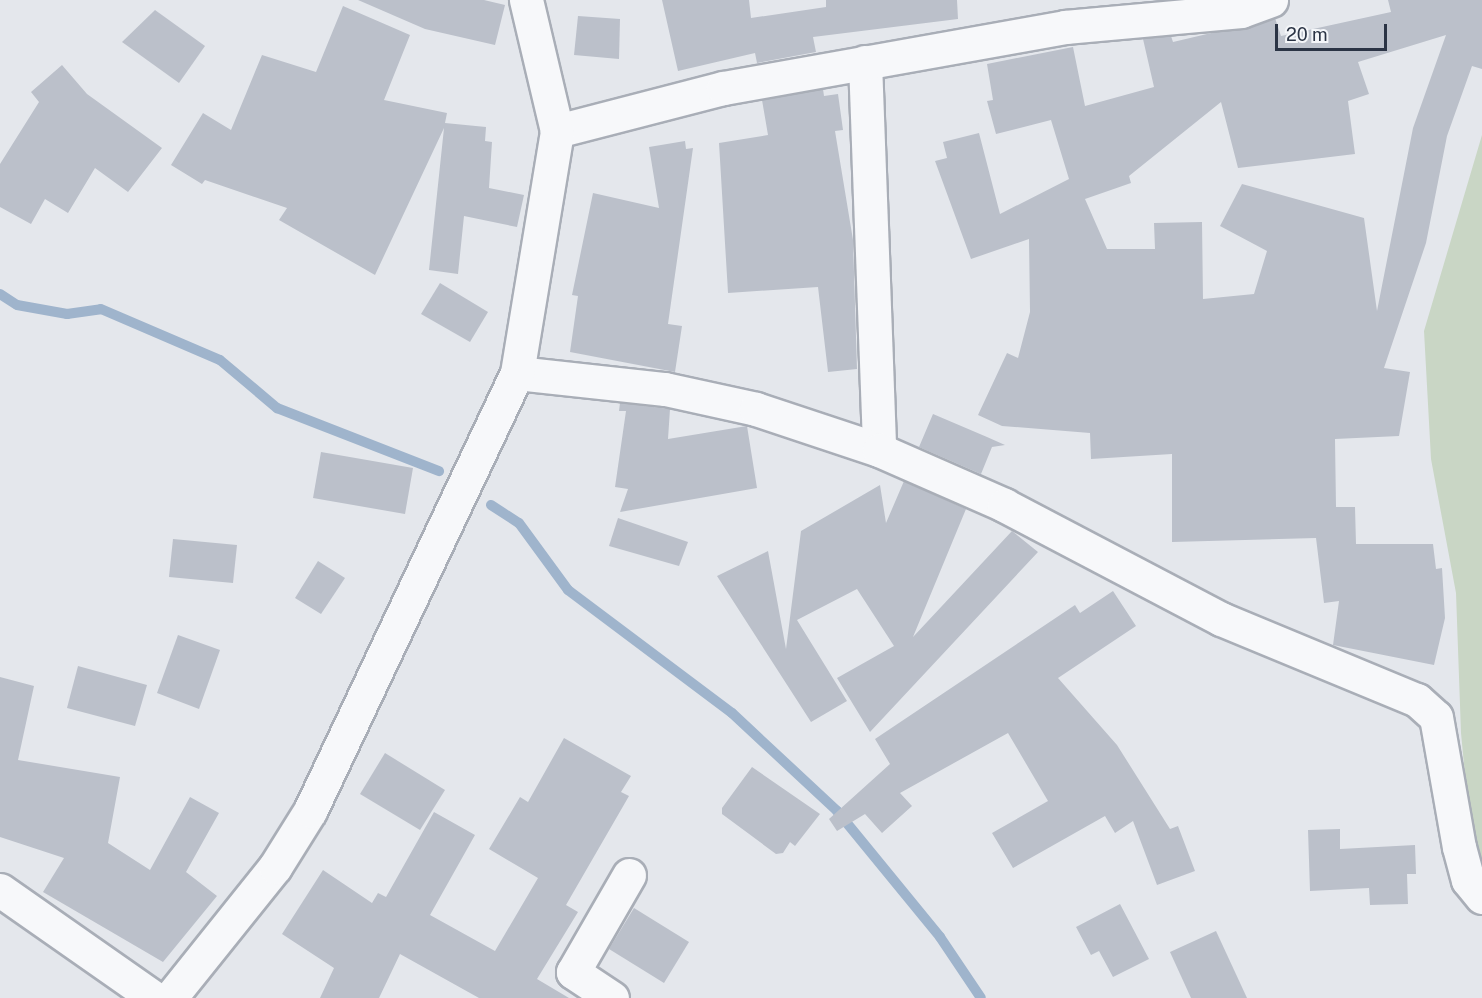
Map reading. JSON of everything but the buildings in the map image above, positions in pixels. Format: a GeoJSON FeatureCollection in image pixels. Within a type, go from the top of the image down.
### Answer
{"type":"FeatureCollection","features":[{"type":"Feature","properties":{"kind":"street"},"geometry":{"type":"LineString","coordinates":[[170,998],[274,867],[310,811],[517,373],[557,131],[525,0]]}},
{"type":"Feature","properties":{"kind":"street"},"geometry":{"type":"LineString","coordinates":[[557,131],[723,88],[1065,27],[1241,11],[1271,0]]}},
{"type":"Feature","properties":{"kind":"street"},"geometry":{"type":"LineString","coordinates":[[865,62],[879,450]]}},
{"type":"Feature","properties":{"kind":"street"},"geometry":{"type":"LineString","coordinates":[[517,373],[665,388],[756,409],[879,450],[1004,505],[1221,619],[1417,700],[1436,717],[1459,847],[1468,880],[1482,897]]}},
{"type":"Feature","properties":{"kind":"street"},"geometry":{"type":"LineString","coordinates":[[612,998],[573,972],[629,875]]}},
{"type":"Feature","properties":{"kind":"street"},"geometry":{"type":"LineString","coordinates":[[0,890],[154,998]]}},
{"type":"Feature","properties":{"kind":"green space"},"geometry":{"type":"Polygon","coordinates":[[[1482,135],[1482,865],[1473,858],[1461,733],[1456,593],[1431,459],[1424,331],[1482,135]]]}},
{"type":"Feature","properties":{"kind":"waterway"},"geometry":{"type":"LineString","coordinates":[[0,294],[17,305],[67,314],[101,309],[220,360],[277,408],[439,471]]}},
{"type":"Feature","properties":{"kind":"waterway"},"geometry":{"type":"LineString","coordinates":[[491,505],[519,523],[568,590],[732,713],[837,811],[940,937],[981,998]]}}]}
